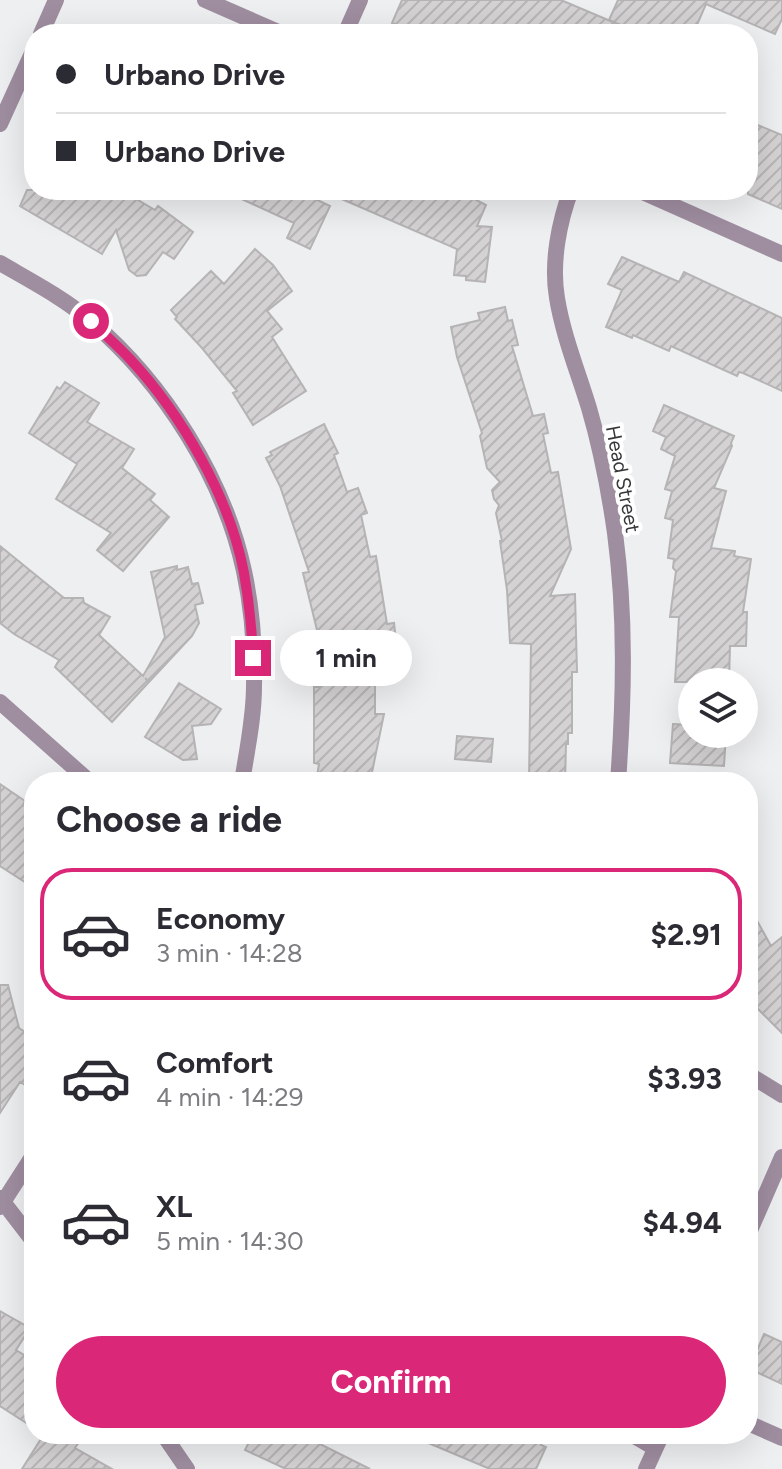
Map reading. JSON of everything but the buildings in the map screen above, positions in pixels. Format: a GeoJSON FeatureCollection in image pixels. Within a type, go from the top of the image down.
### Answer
{"type":"FeatureCollection","features":[{"type":"Feature","properties":{"kind":"street"},"geometry":{"type":"LineString","coordinates":[[45,24],[56,0]]}},
{"type":"Feature","properties":{"kind":"street"},"geometry":{"type":"LineString","coordinates":[[205,0],[260,24]]}},
{"type":"Feature","properties":{"kind":"street"},"geometry":{"type":"LineString","coordinates":[[349,24],[360,0]]}},
{"type":"Feature","properties":{"kind":"street"},"geometry":{"type":"LineString","coordinates":[[0,124],[24,71]]}},
{"type":"Feature","properties":{"kind":"street","name":"Head Street"},"geometry":{"type":"LineString","coordinates":[[568,200],[555,259],[556,296],[601,456],[615,535],[623,662],[619,772]]}},
{"type":"Feature","properties":{"kind":"street"},"geometry":{"type":"LineString","coordinates":[[679,200],[782,254]]}},
{"type":"Feature","properties":{"kind":"street"},"geometry":{"type":"LineString","coordinates":[[0,263],[79,312],[121,350],[171,409],[202,461],[227,515],[244,571],[252,629],[254,687],[244,772]]}},
{"type":"Feature","properties":{"kind":"street"},"geometry":{"type":"LineString","coordinates":[[0,702],[79,772]]}},
{"type":"Feature","properties":{"kind":"street"},"geometry":{"type":"LineString","coordinates":[[758,1080],[782,1095]]}},
{"type":"Feature","properties":{"kind":"street"},"geometry":{"type":"LineString","coordinates":[[758,1212],[782,1157]]}},
{"type":"Feature","properties":{"kind":"street"},"geometry":{"type":"LineString","coordinates":[[24,1169],[1,1202],[24,1230]]}},
{"type":"Feature","properties":{"kind":"street"},"geometry":{"type":"LineString","coordinates":[[758,1427],[782,1438]]}},
{"type":"Feature","properties":{"kind":"street"},"geometry":{"type":"LineString","coordinates":[[170,1444],[187,1469]]}},
{"type":"Feature","properties":{"kind":"street"},"geometry":{"type":"LineString","coordinates":[[646,1469],[657,1444]]}},
{"type":"Feature","properties":{"kind":"route"},"geometry":{"type":"LineString","coordinates":[[91,321],[131,360],[171,409],[202,461],[227,515],[244,571],[253,658]]}}]}
